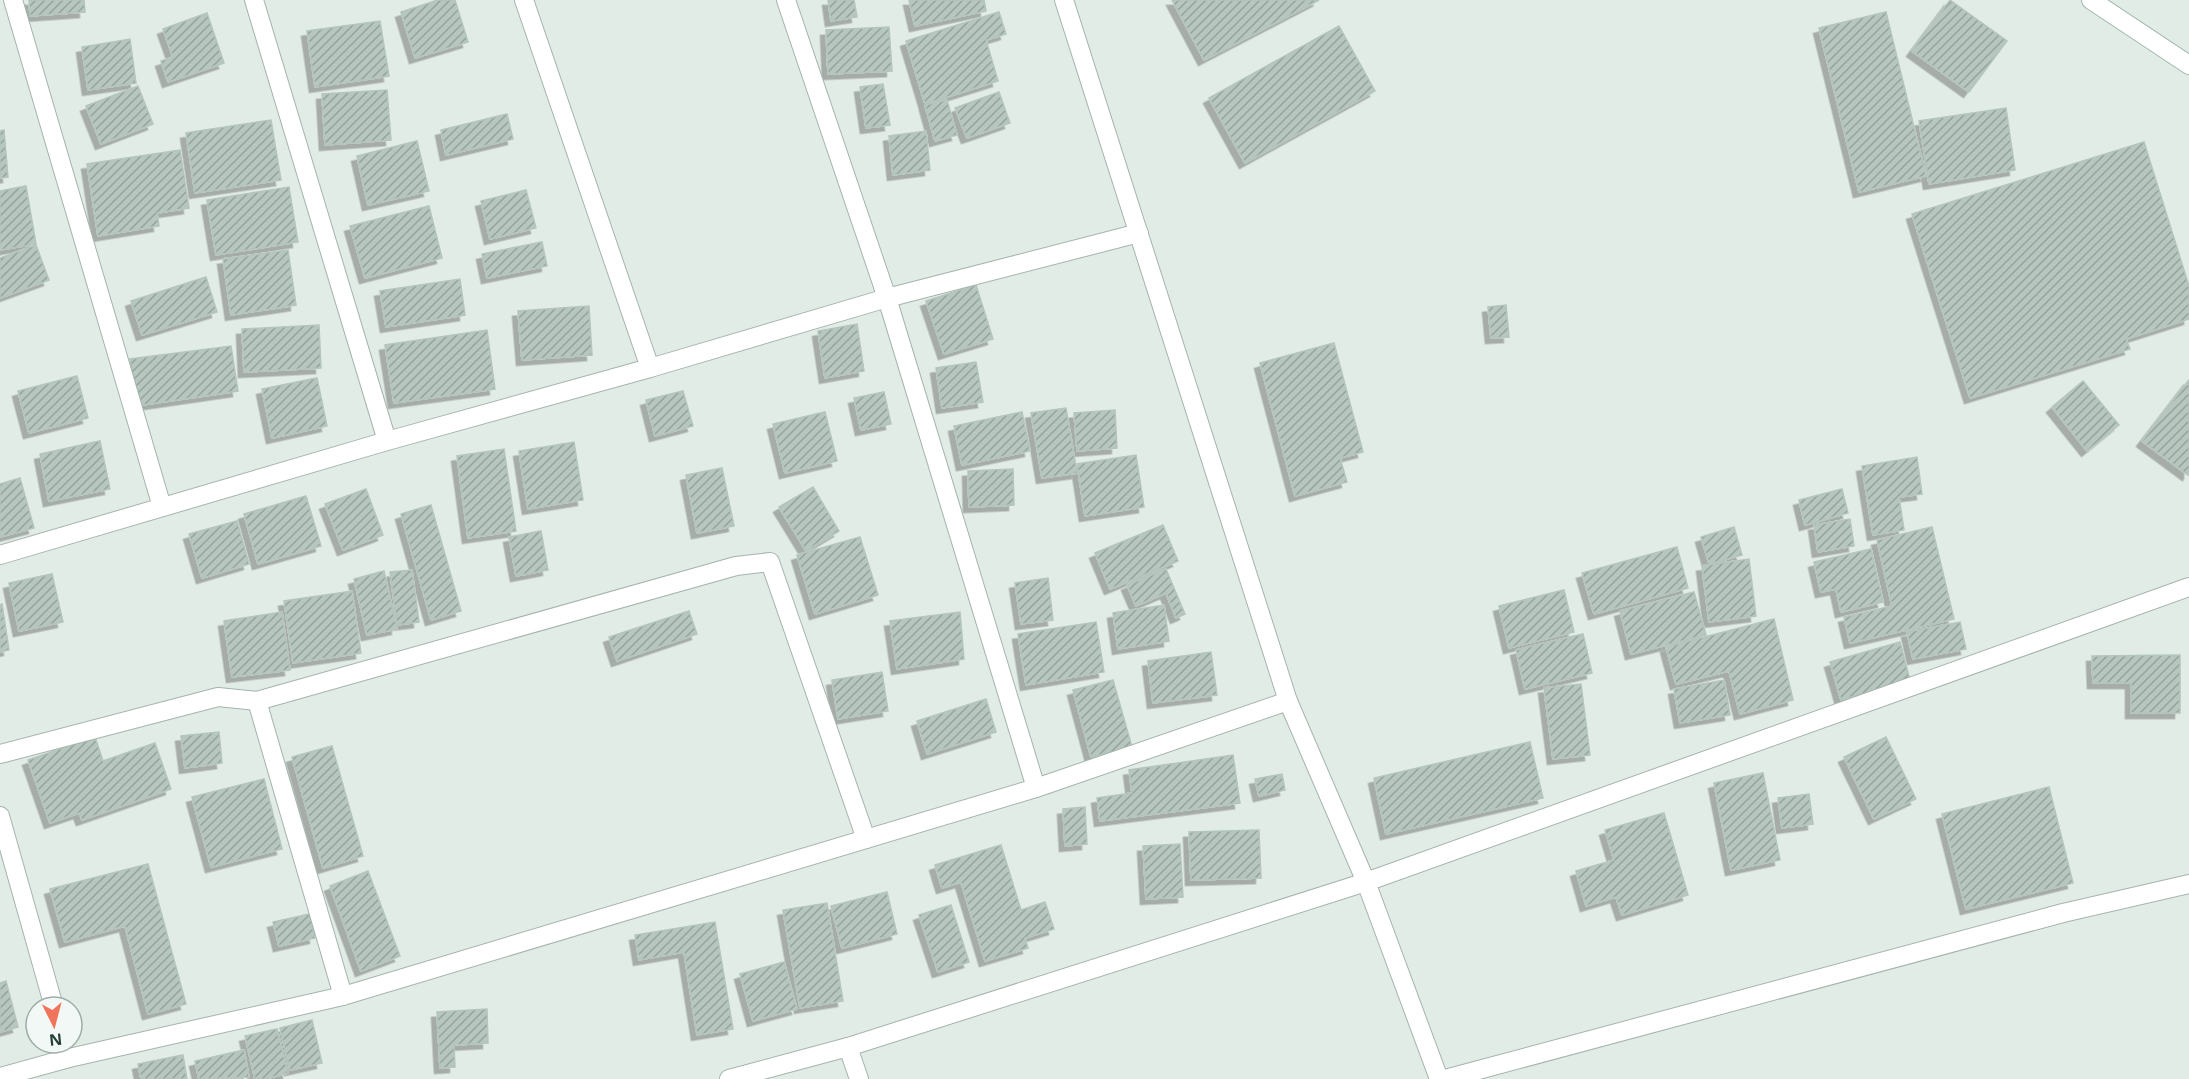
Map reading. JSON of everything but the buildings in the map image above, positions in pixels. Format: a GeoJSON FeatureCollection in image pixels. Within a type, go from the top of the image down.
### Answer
{"type":"FeatureCollection","features":[{"type":"Feature","properties":{"kind":"street"},"geometry":{"type":"LineString","coordinates":[[13,0],[162,507]]}},
{"type":"Feature","properties":{"kind":"street"},"geometry":{"type":"LineString","coordinates":[[255,0],[387,441]]}},
{"type":"Feature","properties":{"kind":"street"},"geometry":{"type":"LineString","coordinates":[[524,0],[650,368]]}},
{"type":"Feature","properties":{"kind":"street"},"geometry":{"type":"LineString","coordinates":[[786,0],[887,298],[1036,788]]}},
{"type":"Feature","properties":{"kind":"street"},"geometry":{"type":"LineString","coordinates":[[1064,0],[1288,700],[1366,882],[1439,1079]]}},
{"type":"Feature","properties":{"kind":"street"},"geometry":{"type":"LineString","coordinates":[[2091,0],[2189,65]]}},
{"type":"Feature","properties":{"kind":"street"},"geometry":{"type":"LineString","coordinates":[[0,555],[887,298],[1138,232]]}},
{"type":"Feature","properties":{"kind":"street"},"geometry":{"type":"LineString","coordinates":[[0,754],[218,697],[257,701],[736,566],[770,562],[866,839]]}},
{"type":"Feature","properties":{"kind":"street"},"geometry":{"type":"LineString","coordinates":[[729,1079],[848,1047],[1366,882],[2189,587]]}},
{"type":"Feature","properties":{"kind":"street"},"geometry":{"type":"LineString","coordinates":[[84,1047],[343,996],[1036,788],[1288,700]]}},
{"type":"Feature","properties":{"kind":"street"},"geometry":{"type":"LineString","coordinates":[[257,701],[343,996]]}},
{"type":"Feature","properties":{"kind":"street"},"geometry":{"type":"LineString","coordinates":[[0,816],[51,995]]}},
{"type":"Feature","properties":{"kind":"street"},"geometry":{"type":"LineString","coordinates":[[1445,1079],[2062,914],[2189,884]]}},
{"type":"Feature","properties":{"kind":"street"},"geometry":{"type":"LineString","coordinates":[[848,1047],[859,1079]]}},
{"type":"Feature","properties":{"kind":"street"},"geometry":{"type":"LineString","coordinates":[[0,1077],[56,1055]]}}]}
